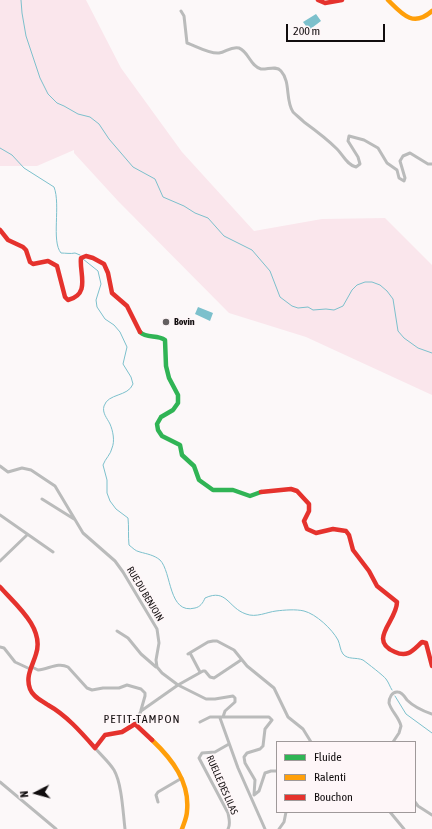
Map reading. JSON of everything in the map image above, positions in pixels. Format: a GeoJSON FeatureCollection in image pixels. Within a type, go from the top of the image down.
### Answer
{"type":"FeatureCollection","features":[{"type":"Feature","properties":{"kind":"street"},"geometry":{"type":"LineString","coordinates":[[318,0],[325,3],[342,0]]}},
{"type":"Feature","properties":{"kind":"street"},"geometry":{"type":"LineString","coordinates":[[388,0],[403,14],[412,19],[422,19],[432,11]]}},
{"type":"Feature","properties":{"kind":"street"},"geometry":{"type":"LineString","coordinates":[[181,11],[184,16],[187,43],[213,53],[219,53],[227,49],[239,48],[244,51],[252,63],[258,67],[262,69],[277,68],[281,71],[287,83],[289,103],[293,113],[337,149],[351,166],[356,167],[360,164],[358,157],[348,141],[349,136],[364,140],[378,148],[387,163],[397,170],[399,178],[404,181],[405,178],[400,162],[403,156],[410,153],[428,164],[432,164]]}},
{"type":"Feature","properties":{"kind":"street"},"geometry":{"type":"LineString","coordinates":[[0,230],[8,240],[26,250],[31,263],[36,264],[49,261],[55,263],[65,297],[68,300],[73,299],[78,295],[82,287],[84,278],[80,262],[81,258],[84,256],[89,256],[104,264],[109,276],[112,294],[128,307],[132,320],[142,334],[145,336],[162,337],[165,340],[165,356],[168,374],[177,393],[178,402],[174,409],[159,419],[157,427],[160,434],[180,445],[182,455],[194,466],[199,480],[213,490],[233,490],[250,496],[264,491],[291,489],[297,491],[309,504],[309,511],[304,521],[307,529],[316,533],[333,529],[346,531],[350,535],[353,550],[369,571],[377,586],[397,602],[397,611],[383,632],[382,636],[384,645],[401,655],[407,654],[422,642],[426,643],[432,666]]}},
{"type":"Feature","properties":{"kind":"street","name":"RUE DU BENJOIN"},"geometry":{"type":"LineString","coordinates":[[0,466],[8,472],[22,468],[30,470],[52,482],[83,533],[119,566],[155,624],[159,639],[156,660],[157,667]]}},
{"type":"Feature","properties":{"kind":"street","name":"RUE DU BENJOIN"},"geometry":{"type":"LineString","coordinates":[[42,499],[74,519]]}},
{"type":"Feature","properties":{"kind":"street"},"geometry":{"type":"LineString","coordinates":[[0,514],[53,552]]}},
{"type":"Feature","properties":{"kind":"street"},"geometry":{"type":"LineString","coordinates":[[0,561],[28,535]]}},
{"type":"Feature","properties":{"kind":"street"},"geometry":{"type":"LineString","coordinates":[[0,587],[25,616],[37,636],[38,651],[27,678],[33,695],[36,699],[53,708],[83,735],[114,771],[120,790],[125,829]]}},
{"type":"Feature","properties":{"kind":"street"},"geometry":{"type":"LineString","coordinates":[[117,630],[128,638],[141,654],[162,673],[178,685],[206,699],[230,696],[235,697],[235,702],[222,717],[229,744],[238,768],[253,797],[265,829]]}},
{"type":"Feature","properties":{"kind":"street"},"geometry":{"type":"LineString","coordinates":[[200,672],[189,653],[208,642],[217,641],[234,650],[247,666],[274,688],[288,717],[303,729],[310,741]]}},
{"type":"Feature","properties":{"kind":"street"},"geometry":{"type":"LineString","coordinates":[[0,647],[4,648],[15,662],[38,670],[65,665],[87,688],[92,690],[127,686],[140,689],[145,694],[141,711],[135,724],[122,732],[105,735],[95,748]]}},
{"type":"Feature","properties":{"kind":"street"},"geometry":{"type":"LineString","coordinates":[[141,711],[178,685],[200,672],[205,671],[210,677],[214,678],[241,660]]}},
{"type":"Feature","properties":{"kind":"street"},"geometry":{"type":"LineString","coordinates":[[394,741],[401,726],[390,704],[390,698],[394,692],[400,692],[419,710],[432,714]]}},
{"type":"Feature","properties":{"kind":"street"},"geometry":{"type":"LineString","coordinates":[[200,722],[210,717],[269,717],[271,719],[271,723],[266,727],[265,742],[263,746],[260,749],[246,754],[244,757],[245,763],[255,780],[253,797]]}},
{"type":"Feature","properties":{"kind":"street"},"geometry":{"type":"LineString","coordinates":[[135,724],[174,764],[182,778],[186,791],[188,812],[182,829]]}},
{"type":"Feature","properties":{"kind":"street","name":"RUELLE DES LILAS"},"geometry":{"type":"LineString","coordinates":[[228,829],[230,827],[228,814],[199,756],[202,753],[215,752],[229,744]]}},
{"type":"Feature","properties":{"kind":"street"},"geometry":{"type":"LineString","coordinates":[[253,797],[259,791],[265,774],[271,771],[276,772]]}},
{"type":"Feature","properties":{"kind":"street"},"geometry":{"type":"LineString","coordinates":[[158,802],[156,795],[158,792],[182,778]]}},
{"type":"Feature","properties":{"kind":"street"},"geometry":{"type":"LineString","coordinates":[[0,782],[56,829]]}},
{"type":"Feature","properties":{"kind":"street"},"geometry":{"type":"LineString","coordinates":[[416,803],[432,815]]}},
{"type":"Feature","properties":{"kind":"street"},"geometry":{"type":"LineString","coordinates":[[279,829],[284,822],[286,813]]}},
{"type":"Feature","properties":{"kind":"street"},"geometry":{"type":"LineString","coordinates":[[391,813],[404,829]]}},
{"type":"Feature","properties":{"kind":"shaded area"},"geometry":{"type":"Polygon","coordinates":[[[0,0],[86,0],[121,68],[182,152],[254,231],[322,219],[385,218],[432,265],[432,395],[306,337],[229,313],[118,201],[74,153],[74,150],[37,166],[0,166],[0,0]]]}},
{"type":"Feature","properties":{"kind":"water"},"geometry":{"type":"Polygon","coordinates":[[[316,14],[321,21],[309,30],[303,22],[316,14]]]}},
{"type":"Feature","properties":{"kind":"water"},"geometry":{"type":"Polygon","coordinates":[[[198,307],[213,313],[210,321],[195,314],[198,307]]]}},
{"type":"Feature","properties":{"kind":"waterway"},"geometry":{"type":"LineString","coordinates":[[21,0],[26,36],[40,78],[48,94],[57,103],[78,114],[90,117],[99,124],[109,139],[133,167],[155,179],[163,197],[208,218],[224,236],[252,250],[270,271],[280,297],[292,306],[298,308],[308,307],[313,310],[334,310],[343,306],[352,290],[357,285],[365,282],[372,282],[380,285],[393,299],[398,331],[404,338],[418,348],[432,353]]}},
{"type":"Feature","properties":{"kind":"waterway"},"geometry":{"type":"LineString","coordinates":[[0,148],[12,155],[24,168],[54,187],[57,203],[56,232],[58,247],[61,253],[75,253],[80,255]]}},
{"type":"Feature","properties":{"kind":"waterway"},"geometry":{"type":"LineString","coordinates":[[83,259],[98,271],[101,284],[96,300],[97,307],[105,319],[114,325],[120,332],[127,347],[123,364],[131,377],[133,384],[127,391],[106,402],[104,406],[105,415],[113,433],[113,445],[103,465],[107,480],[107,493],[110,501],[116,509],[128,518],[129,545],[137,551],[160,560],[164,566],[175,599],[180,605],[186,608],[198,607],[205,598],[218,595],[227,600],[235,608],[250,615],[290,610],[301,610],[314,615],[332,631],[338,640],[341,651],[345,656],[363,660],[385,677],[392,690]]}},
{"type":"Feature","properties":{"kind":"waterway"},"geometry":{"type":"LineString","coordinates":[[395,696],[406,714],[432,733]]}},
{"type":"Feature","properties":{"kind":"traffic: fast"},"geometry":{"type":"LineString","coordinates":[[140,332],[165,340],[166,366],[169,378],[178,395],[178,403],[173,410],[161,417],[157,424],[158,430],[162,436],[180,445],[182,455],[194,466],[199,480],[213,490],[233,490],[250,496],[261,492]]}},
{"type":"Feature","properties":{"kind":"traffic: slow"},"geometry":{"type":"LineString","coordinates":[[388,0],[403,14],[413,19],[425,16],[432,11]]}},
{"type":"Feature","properties":{"kind":"traffic: slow"},"geometry":{"type":"LineString","coordinates":[[152,740],[173,763],[183,781],[187,800],[186,816],[182,829]]}},
{"type":"Feature","properties":{"kind":"traffic: jam"},"geometry":{"type":"LineString","coordinates":[[318,0],[325,3],[342,0]]}},
{"type":"Feature","properties":{"kind":"traffic: jam"},"geometry":{"type":"LineString","coordinates":[[0,230],[8,240],[26,250],[30,262],[33,264],[48,261],[57,266],[65,297],[68,300],[75,297],[82,288],[81,258],[86,256],[104,264],[108,273],[112,293],[127,306],[140,332]]}},
{"type":"Feature","properties":{"kind":"traffic: jam"},"geometry":{"type":"LineString","coordinates":[[261,492],[291,489],[297,491],[309,504],[309,511],[304,521],[307,529],[316,533],[333,529],[346,531],[349,535],[353,550],[369,571],[377,586],[397,602],[396,609],[383,636],[387,647],[400,654],[407,654],[422,642],[426,643],[432,666]]}},
{"type":"Feature","properties":{"kind":"traffic: jam"},"geometry":{"type":"LineString","coordinates":[[0,587],[27,617],[33,626],[36,635],[38,644],[28,680],[31,692],[67,719],[95,748],[105,735],[122,732],[135,724],[152,740]]}},
{"type":"Feature","properties":{"kind":"place","name":"Bovin"},"geometry":{"type":"Point","coordinates":[166,322]}},
{"type":"Feature","properties":{"kind":"district","name":"PETIT-TAMPON"},"geometry":{"type":"Point","coordinates":[142,719]}}]}
